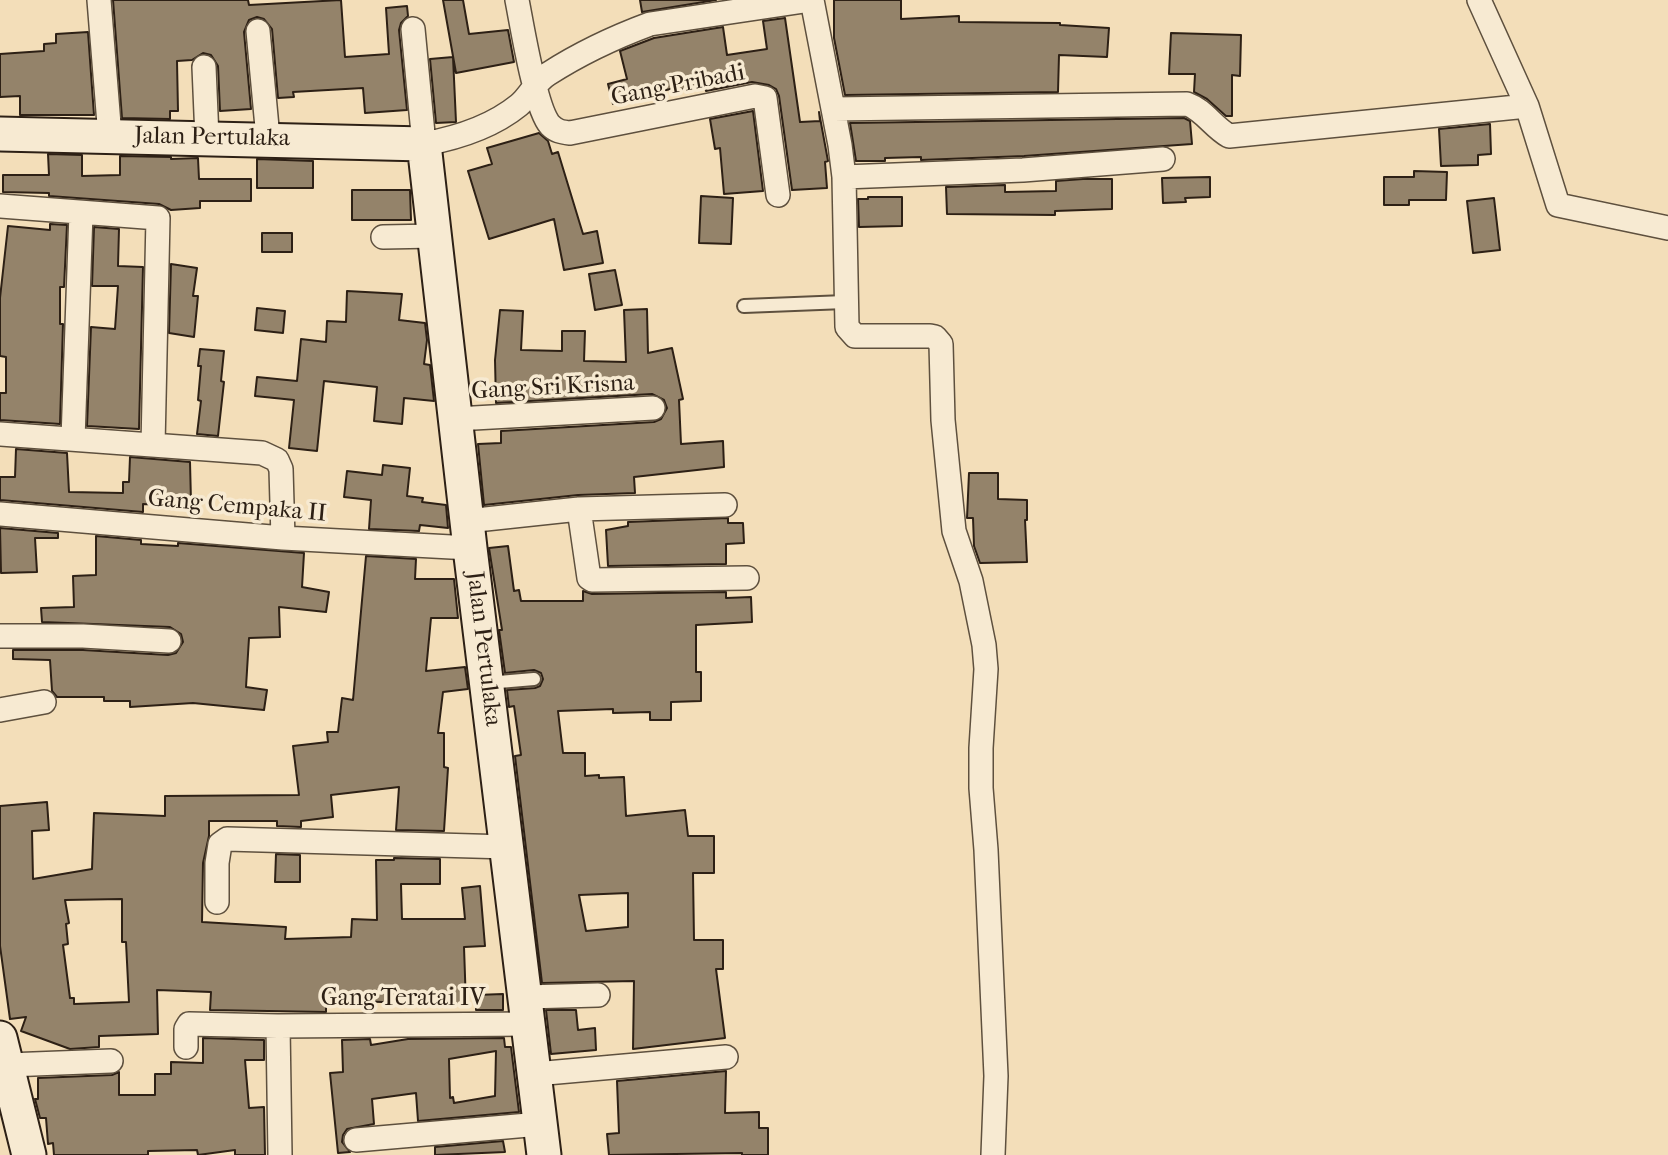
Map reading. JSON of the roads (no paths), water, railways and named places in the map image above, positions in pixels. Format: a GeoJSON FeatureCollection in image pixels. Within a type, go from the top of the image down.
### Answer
{"type":"FeatureCollection","features":[{"type":"Feature","properties":{"kind":"street"},"geometry":{"type":"LineString","coordinates":[[99,0],[110,137]]}},
{"type":"Feature","properties":{"kind":"street"},"geometry":{"type":"LineString","coordinates":[[517,0],[535,84]]}},
{"type":"Feature","properties":{"kind":"street"},"geometry":{"type":"LineString","coordinates":[[812,0],[834,109],[844,177],[846,324],[855,336],[930,336],[935,337],[941,344],[943,420],[951,511],[954,531],[971,581],[986,668],[981,788],[996,1076],[993,1155]]}},
{"type":"Feature","properties":{"kind":"street","name":"Jalan Pertulaka"},"geometry":{"type":"LineString","coordinates":[[0,134],[268,138],[424,144],[458,136],[500,119],[521,103],[535,84],[548,74],[650,24],[812,0]]}},
{"type":"Feature","properties":{"kind":"street"},"geometry":{"type":"LineString","coordinates":[[1479,0],[1527,106],[1558,205],[1668,228]]}},
{"type":"Feature","properties":{"kind":"street"},"geometry":{"type":"LineString","coordinates":[[413,29],[424,144]]}},
{"type":"Feature","properties":{"kind":"street"},"geometry":{"type":"LineString","coordinates":[[258,31],[268,138]]}},
{"type":"Feature","properties":{"kind":"street"},"geometry":{"type":"LineString","coordinates":[[204,67],[208,138]]}},
{"type":"Feature","properties":{"kind":"street","name":"Gang Pribadi"},"geometry":{"type":"LineString","coordinates":[[535,84],[546,119],[559,131],[570,133],[755,96],[765,98],[778,195]]}},
{"type":"Feature","properties":{"kind":"street"},"geometry":{"type":"LineString","coordinates":[[834,109],[1187,104],[1195,107],[1217,130],[1229,136],[1527,106]]}},
{"type":"Feature","properties":{"kind":"street","name":"Jalan Pertulaka"},"geometry":{"type":"LineString","coordinates":[[424,144],[542,1140]]}},
{"type":"Feature","properties":{"kind":"street"},"geometry":{"type":"LineString","coordinates":[[844,177],[1023,170],[1163,159]]}},
{"type":"Feature","properties":{"kind":"street"},"geometry":{"type":"LineString","coordinates":[[0,206],[155,216],[158,219],[153,445]]}},
{"type":"Feature","properties":{"kind":"street"},"geometry":{"type":"LineString","coordinates":[[72,439],[80,213]]}},
{"type":"Feature","properties":{"kind":"street"},"geometry":{"type":"LineString","coordinates":[[383,237],[435,236]]}},
{"type":"Feature","properties":{"kind":"street","name":"Gang Sri Krisna"},"geometry":{"type":"LineString","coordinates":[[456,419],[653,408]]}},
{"type":"Feature","properties":{"kind":"street"},"geometry":{"type":"LineString","coordinates":[[0,434],[262,453],[276,460],[281,469],[283,538]]}},
{"type":"Feature","properties":{"kind":"street","name":"Gang Cempaka II"},"geometry":{"type":"LineString","coordinates":[[0,514],[283,538],[469,534],[579,509],[724,505]]}},
{"type":"Feature","properties":{"kind":"street"},"geometry":{"type":"LineString","coordinates":[[579,509],[589,578],[592,580],[747,578]]}},
{"type":"Feature","properties":{"kind":"street"},"geometry":{"type":"LineString","coordinates":[[0,636],[169,640]]}},
{"type":"Feature","properties":{"kind":"street"},"geometry":{"type":"LineString","coordinates":[[0,710],[44,702]]}},
{"type":"Feature","properties":{"kind":"street"},"geometry":{"type":"LineString","coordinates":[[217,902],[220,844],[227,839],[508,847]]}},
{"type":"Feature","properties":{"kind":"street","name":"Gang Teratai IV"},"geometry":{"type":"LineString","coordinates":[[186,1047],[186,1029],[189,1024],[278,1026],[527,1011],[598,995]]}},
{"type":"Feature","properties":{"kind":"street"},"geometry":{"type":"LineString","coordinates":[[278,1026],[280,1155]]}},
{"type":"Feature","properties":{"kind":"street"},"geometry":{"type":"LineString","coordinates":[[29,1155],[4,1051],[111,1061]]}},
{"type":"Feature","properties":{"kind":"street"},"geometry":{"type":"LineString","coordinates":[[535,1074],[726,1057]]}},
{"type":"Feature","properties":{"kind":"street"},"geometry":{"type":"LineString","coordinates":[[356,1140],[542,1140]]}},
{"type":"Feature","properties":{"kind":"lane"},"geometry":{"type":"LineString","coordinates":[[744,306],[845,302]]}},
{"type":"Feature","properties":{"kind":"lane"},"geometry":{"type":"LineString","coordinates":[[487,683],[534,679]]}}]}
